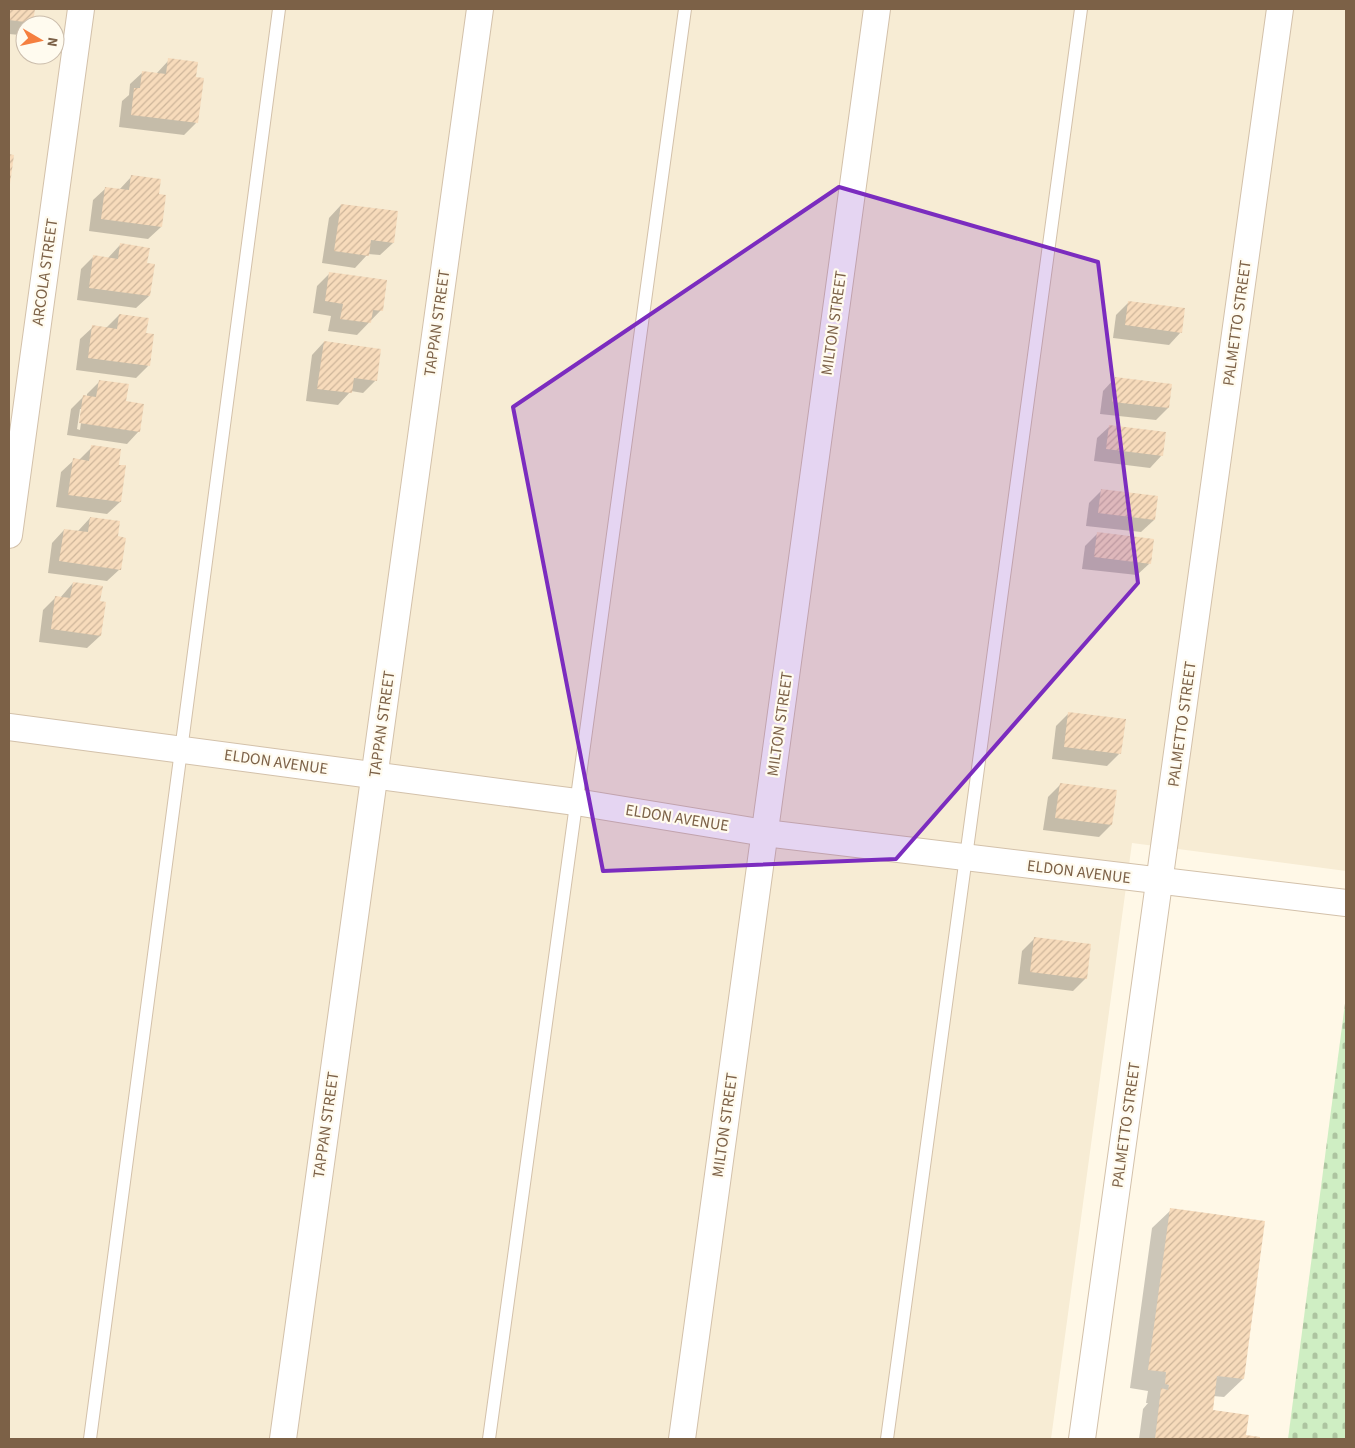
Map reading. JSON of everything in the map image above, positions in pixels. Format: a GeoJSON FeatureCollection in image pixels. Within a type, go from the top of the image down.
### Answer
{"type":"FeatureCollection","features":[{"type":"Feature","properties":{"kind":"street","name":"ARCOLA STREET"},"geometry":{"type":"LineString","coordinates":[[9,536],[81,9]]}},
{"type":"Feature","properties":{"kind":"street","name":"TAPPAN STREET"},"geometry":{"type":"LineString","coordinates":[[283,1439],[480,9]]}},
{"type":"Feature","properties":{"kind":"street","name":"MILTON STREET"},"geometry":{"type":"LineString","coordinates":[[682,1439],[877,9]]}},
{"type":"Feature","properties":{"kind":"street","name":"PALMETTO STREET"},"geometry":{"type":"LineString","coordinates":[[1082,1439],[1280,9]]}},
{"type":"Feature","properties":{"kind":"street","name":"ELDON AVENUE"},"geometry":{"type":"LineString","coordinates":[[9,727],[576,802],[765,833],[1346,904]]}},
{"type":"Feature","properties":{"kind":"lane"},"geometry":{"type":"LineString","coordinates":[[90,1439],[279,9]]}},
{"type":"Feature","properties":{"kind":"lane"},"geometry":{"type":"LineString","coordinates":[[489,1439],[685,9]]}},
{"type":"Feature","properties":{"kind":"lane"},"geometry":{"type":"LineString","coordinates":[[888,1439],[1081,9]]}},
{"type":"Feature","properties":{"kind":"highlighted area"},"geometry":{"type":"Polygon","coordinates":[[[839,187],[1098,262],[1138,583],[896,859],[603,871],[513,407],[839,187]]]}},
{"type":"Feature","properties":{"kind":"shaded area"},"geometry":{"type":"Polygon","coordinates":[[[9,9],[1346,9],[1346,871],[1132,843],[1051,1439],[9,1439],[9,9]]]}},
{"type":"Feature","properties":{"kind":"green space"},"geometry":{"type":"Polygon","coordinates":[[[1346,996],[1346,1439],[1288,1439],[1346,996]]]}},
{"type":"Feature","properties":{"kind":"building"},"geometry":{"type":"Polygon","coordinates":[[[9,9],[35,9],[34,15],[15,15],[15,21],[9,20],[9,9]]]}},
{"type":"Feature","properties":{"kind":"building"},"geometry":{"type":"Polygon","coordinates":[[[168,58],[198,62],[196,77],[204,78],[198,123],[131,115],[134,88],[140,88],[142,71],[166,74],[168,58]]]}},
{"type":"Feature","properties":{"kind":"building"},"geometry":{"type":"Polygon","coordinates":[[[9,154],[14,155],[10,184],[9,184],[9,154]]]}},
{"type":"Feature","properties":{"kind":"building"},"geometry":{"type":"Polygon","coordinates":[[[131,175],[161,179],[159,194],[166,195],[162,227],[101,219],[105,187],[129,190],[131,175]]]}},
{"type":"Feature","properties":{"kind":"building"},"geometry":{"type":"Polygon","coordinates":[[[341,204],[398,211],[394,243],[371,240],[369,256],[334,251],[341,204]]]}},
{"type":"Feature","properties":{"kind":"building"},"geometry":{"type":"Polygon","coordinates":[[[120,243],[150,248],[147,263],[155,264],[150,296],[89,288],[93,255],[118,259],[120,243]]]}},
{"type":"Feature","properties":{"kind":"building"},"geometry":{"type":"Polygon","coordinates":[[[329,272],[387,280],[383,311],[373,310],[371,323],[340,319],[343,304],[325,301],[329,272]]]}},
{"type":"Feature","properties":{"kind":"building"},"geometry":{"type":"Polygon","coordinates":[[[1128,301],[1185,308],[1182,333],[1125,325],[1128,301]]]}},
{"type":"Feature","properties":{"kind":"building"},"geometry":{"type":"Polygon","coordinates":[[[119,314],[149,318],[146,333],[154,334],[150,366],[88,358],[92,325],[117,329],[119,314]]]}},
{"type":"Feature","properties":{"kind":"building"},"geometry":{"type":"Polygon","coordinates":[[[324,341],[381,349],[377,381],[354,378],[352,393],[317,389],[324,341]]]}},
{"type":"Feature","properties":{"kind":"building"},"geometry":{"type":"Polygon","coordinates":[[[1115,377],[1172,384],[1169,408],[1112,402],[1115,377]]]}},
{"type":"Feature","properties":{"kind":"building"},"geometry":{"type":"Polygon","coordinates":[[[99,380],[129,384],[126,401],[144,404],[140,432],[79,423],[83,395],[96,397],[99,380]]]}},
{"type":"Feature","properties":{"kind":"building"},"geometry":{"type":"Polygon","coordinates":[[[1109,425],[1166,432],[1163,456],[1106,449],[1109,425]]]}},
{"type":"Feature","properties":{"kind":"building"},"geometry":{"type":"Polygon","coordinates":[[[91,445],[121,449],[119,465],[126,465],[121,502],[68,495],[73,458],[89,461],[91,445]]]}},
{"type":"Feature","properties":{"kind":"building"},"geometry":{"type":"Polygon","coordinates":[[[1101,489],[1158,496],[1155,520],[1098,513],[1101,489]]]}},
{"type":"Feature","properties":{"kind":"building"},"geometry":{"type":"Polygon","coordinates":[[[90,517],[120,521],[118,536],[126,538],[121,570],[59,561],[64,529],[88,532],[90,517]]]}},
{"type":"Feature","properties":{"kind":"building"},"geometry":{"type":"Polygon","coordinates":[[[1097,532],[1154,539],[1151,564],[1094,557],[1097,532]]]}},
{"type":"Feature","properties":{"kind":"building"},"geometry":{"type":"Polygon","coordinates":[[[73,582],[103,586],[100,601],[106,602],[101,636],[51,629],[55,596],[70,598],[73,582]]]}},
{"type":"Feature","properties":{"kind":"building"},"geometry":{"type":"Polygon","coordinates":[[[1068,712],[1126,719],[1121,754],[1064,747],[1068,712]]]}},
{"type":"Feature","properties":{"kind":"building"},"geometry":{"type":"Polygon","coordinates":[[[1060,783],[1117,790],[1112,825],[1055,818],[1060,783]]]}},
{"type":"Feature","properties":{"kind":"building"},"geometry":{"type":"Polygon","coordinates":[[[1034,937],[1091,944],[1087,979],[1030,972],[1034,937]]]}},
{"type":"Feature","properties":{"kind":"building"},"geometry":{"type":"Polygon","coordinates":[[[1170,1208],[1265,1221],[1244,1379],[1217,1376],[1213,1410],[1249,1415],[1246,1435],[1260,1437],[1260,1439],[1155,1439],[1161,1388],[1168,1390],[1169,1385],[1165,1384],[1166,1372],[1148,1370],[1170,1208]]]}}]}
